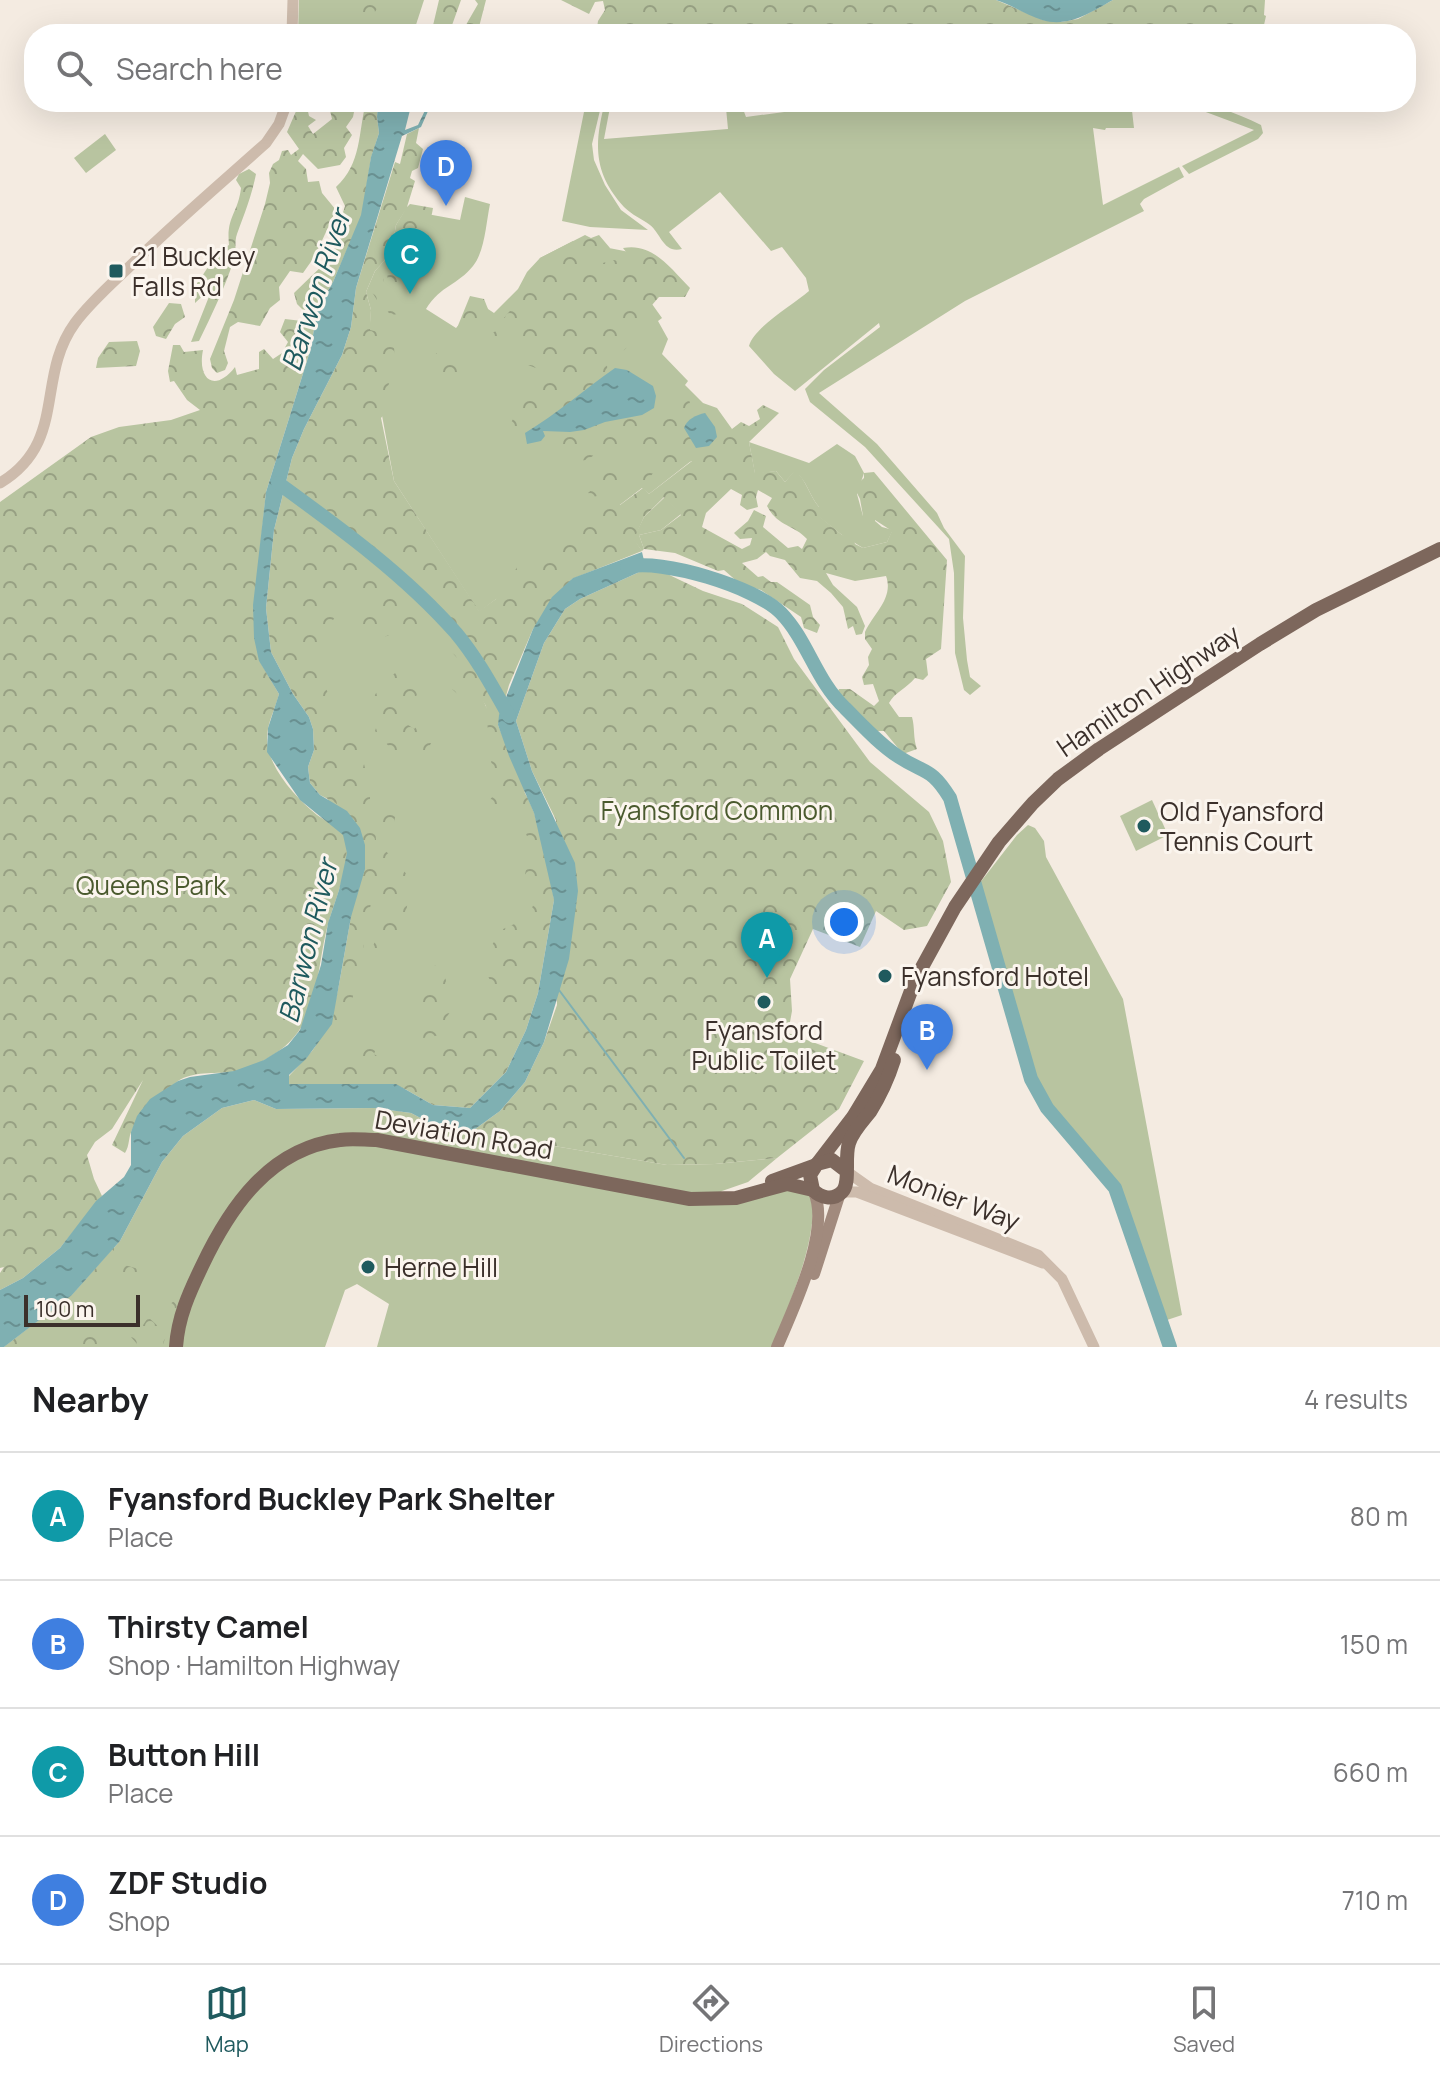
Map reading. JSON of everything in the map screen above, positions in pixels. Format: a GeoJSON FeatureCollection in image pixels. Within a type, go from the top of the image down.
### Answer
{"type":"FeatureCollection","features":[{"type":"Feature","properties":{"kind":"main road","name":"Hamilton Highway"},"geometry":{"type":"LineString","coordinates":[[845,1170],[852,1136],[877,1100],[900,1032],[939,936],[967,886],[1026,811],[1058,779],[1126,730],[1298,620],[1440,549]]}},
{"type":"Feature","properties":{"kind":"main road","name":"Hamilton Highway"},"geometry":{"type":"LineString","coordinates":[[816,1165],[888,1066]]}},
{"type":"Feature","properties":{"kind":"main road","name":"Deviation Road"},"geometry":{"type":"LineString","coordinates":[[176,1347],[184,1303],[226,1218],[240,1199],[273,1166],[341,1139],[377,1140],[690,1199],[743,1197],[784,1185],[814,1191]]}},
{"type":"Feature","properties":{"kind":"main road"},"geometry":{"type":"LineString","coordinates":[[777,1347],[818,1236],[819,1210],[810,1177],[816,1165],[832,1160],[845,1170],[847,1183],[786,1347]]}},
{"type":"Feature","properties":{"kind":"main road","name":"Deviation Road"},"geometry":{"type":"LineString","coordinates":[[715,1198],[816,1165]]}},
{"type":"Feature","properties":{"kind":"main road"},"geometry":{"type":"LineString","coordinates":[[814,1191],[827,1198],[841,1193]]}},
{"type":"Feature","properties":{"kind":"street"},"geometry":{"type":"LineString","coordinates":[[292,24],[293,0]]}},
{"type":"Feature","properties":{"kind":"street"},"geometry":{"type":"LineString","coordinates":[[0,483],[21,467],[44,432],[55,364],[75,322],[143,253],[266,143],[283,112]]}},
{"type":"Feature","properties":{"kind":"street","name":"Monier Way"},"geometry":{"type":"LineString","coordinates":[[845,1170],[864,1185],[1028,1259],[1047,1264],[1065,1284],[1094,1347]]}},
{"type":"Feature","properties":{"kind":"street","name":"Monier Way"},"geometry":{"type":"LineString","coordinates":[[841,1193],[858,1192],[962,1228]]}},
{"type":"Feature","properties":{"kind":"green space"},"geometry":{"type":"Polygon","coordinates":[[[299,0],[424,0],[416,24],[298,24],[299,0]]]}},
{"type":"Feature","properties":{"kind":"green space"},"geometry":{"type":"Polygon","coordinates":[[[349,0],[383,0],[369,24],[355,24],[345,9],[349,0]]]}},
{"type":"Feature","properties":{"kind":"green space"},"geometry":{"type":"Polygon","coordinates":[[[439,0],[461,0],[452,24],[433,24],[439,0]]]}},
{"type":"Feature","properties":{"kind":"green space"},"geometry":{"type":"Polygon","coordinates":[[[475,0],[486,0],[480,24],[466,24],[478,4],[475,0]]]}},
{"type":"Feature","properties":{"kind":"green space"},"geometry":{"type":"Polygon","coordinates":[[[561,0],[996,0],[1043,20],[1061,22],[1078,19],[1113,0],[1265,0],[1266,16],[1264,24],[598,24],[605,10],[603,1],[595,2],[589,14],[561,0]]]}},
{"type":"Feature","properties":{"kind":"green space"},"geometry":{"type":"Polygon","coordinates":[[[296,112],[308,112],[316,120],[308,126],[313,134],[332,119],[330,112],[354,112],[346,127],[352,135],[344,148],[346,157],[340,165],[318,169],[303,154],[298,161],[306,169],[308,182],[319,181],[322,193],[336,210],[315,256],[303,273],[290,271],[279,287],[280,300],[270,308],[260,326],[238,322],[230,327],[224,351],[228,363],[225,370],[217,373],[210,359],[234,300],[265,204],[269,173],[282,151],[288,150],[291,155],[299,149],[287,132],[296,112]]]}},
{"type":"Feature","properties":{"kind":"green space","name":"Queens Park"},"geometry":{"type":"Polygon","coordinates":[[[364,112],[377,112],[379,133],[371,158],[362,215],[333,282],[317,310],[311,348],[266,492],[258,571],[259,660],[279,694],[268,729],[269,753],[290,788],[317,815],[339,831],[346,847],[345,868],[325,935],[311,1006],[298,1032],[268,1058],[240,1070],[197,1074],[178,1081],[135,1126],[125,1153],[112,1145],[143,1080],[112,1129],[95,1142],[87,1155],[102,1196],[60,1248],[23,1278],[0,1290],[0,1273],[4,1267],[0,1268],[0,502],[91,437],[119,427],[171,420],[200,410],[187,400],[174,381],[170,382],[168,371],[173,345],[180,345],[184,352],[203,350],[205,375],[215,381],[221,380],[235,367],[237,375],[259,369],[259,352],[264,349],[273,359],[282,353],[288,342],[280,332],[285,319],[302,321],[305,312],[297,304],[294,293],[328,260],[345,206],[336,187],[351,168],[364,112]]]}},
{"type":"Feature","properties":{"kind":"green space"},"geometry":{"type":"Polygon","coordinates":[[[584,112],[600,112],[592,144],[594,160],[621,210],[648,230],[590,227],[562,221],[584,112]]]}},
{"type":"Feature","properties":{"kind":"green space"},"geometry":{"type":"Polygon","coordinates":[[[603,112],[609,112],[604,139],[728,129],[726,112],[744,112],[746,117],[784,112],[1132,112],[1134,128],[1093,128],[1103,205],[1179,167],[1184,177],[1144,199],[1140,204],[1144,211],[965,301],[819,393],[877,444],[937,513],[965,556],[963,618],[967,660],[970,677],[981,686],[970,695],[964,690],[955,653],[954,573],[949,539],[865,447],[810,402],[805,389],[824,370],[880,327],[879,323],[795,391],[774,374],[749,346],[758,331],[809,291],[806,278],[782,247],[771,251],[720,192],[669,232],[682,249],[671,249],[650,225],[624,207],[606,182],[599,158],[603,112]]]}},
{"type":"Feature","properties":{"kind":"green space"},"geometry":{"type":"Polygon","coordinates":[[[1206,112],[1231,112],[1261,125],[1263,133],[1258,139],[1189,174],[1182,166],[1254,130],[1206,112]]]}},
{"type":"Feature","properties":{"kind":"green space"},"geometry":{"type":"Polygon","coordinates":[[[419,128],[416,143],[423,149],[418,168],[412,171],[410,178],[415,181],[407,207],[410,204],[433,208],[428,223],[416,232],[415,241],[419,249],[410,284],[397,297],[403,304],[399,314],[390,315],[384,305],[376,307],[377,300],[372,292],[381,276],[384,278],[382,286],[388,289],[387,267],[395,256],[393,247],[405,211],[396,225],[393,243],[366,292],[371,310],[370,330],[378,332],[385,343],[394,345],[395,368],[385,394],[390,407],[381,418],[394,481],[479,611],[496,599],[498,584],[509,581],[520,562],[531,560],[549,541],[598,504],[609,501],[620,505],[643,488],[649,494],[692,461],[667,468],[659,464],[645,485],[636,486],[635,480],[630,478],[612,490],[592,497],[588,493],[599,483],[600,469],[620,473],[640,465],[646,467],[651,447],[647,443],[639,452],[634,448],[628,452],[622,449],[615,455],[610,451],[602,456],[573,461],[559,458],[553,446],[551,424],[533,431],[520,429],[513,433],[507,430],[513,419],[521,418],[522,393],[540,384],[541,370],[528,365],[535,350],[535,339],[519,351],[509,338],[481,353],[476,342],[505,326],[504,318],[522,299],[520,293],[539,277],[535,269],[540,258],[585,235],[591,238],[599,235],[610,248],[606,252],[583,257],[585,263],[591,266],[614,260],[655,273],[623,248],[643,249],[661,259],[690,288],[685,297],[659,297],[652,305],[651,319],[641,321],[624,350],[607,361],[596,356],[588,363],[585,376],[602,362],[607,365],[608,378],[649,404],[650,414],[643,418],[643,424],[655,419],[667,394],[678,390],[688,396],[691,407],[676,428],[674,436],[677,438],[732,429],[741,422],[749,426],[760,419],[757,410],[763,405],[779,413],[749,442],[755,473],[776,471],[785,482],[795,470],[819,507],[819,516],[842,535],[853,536],[855,544],[863,548],[887,542],[892,531],[875,520],[875,516],[863,516],[854,487],[864,478],[864,473],[874,472],[947,560],[941,649],[926,659],[928,675],[923,680],[915,678],[889,703],[899,717],[912,717],[917,749],[903,754],[884,731],[872,731],[836,696],[839,689],[850,689],[874,706],[879,701],[873,684],[864,685],[862,677],[869,665],[868,657],[872,649],[865,639],[865,632],[885,598],[886,576],[855,581],[826,573],[833,585],[857,607],[865,626],[862,634],[856,635],[853,626],[848,629],[843,607],[831,593],[817,581],[800,578],[785,560],[766,552],[757,559],[742,563],[758,577],[777,582],[810,605],[813,617],[820,625],[817,633],[804,628],[801,617],[761,590],[740,584],[724,570],[718,571],[675,553],[644,549],[639,535],[661,530],[681,515],[664,497],[644,517],[634,539],[642,551],[572,579],[533,629],[509,685],[498,725],[525,791],[495,818],[486,805],[499,788],[490,758],[486,706],[471,683],[465,701],[451,688],[444,672],[459,660],[439,638],[417,624],[369,643],[360,623],[364,599],[351,589],[317,648],[327,691],[358,741],[370,787],[370,808],[396,809],[394,825],[375,828],[376,840],[411,879],[403,934],[378,955],[373,946],[389,910],[372,897],[357,983],[344,1026],[327,1046],[319,1043],[332,1024],[351,917],[365,869],[336,803],[320,795],[310,783],[308,767],[314,750],[313,729],[271,652],[266,608],[274,530],[292,458],[342,355],[351,327],[356,288],[395,162],[400,164],[407,134],[419,128]],[[731,489],[706,513],[702,527],[742,549],[750,545],[752,538],[740,539],[734,533],[748,521],[754,510],[766,516],[763,527],[788,548],[798,546],[802,549],[807,539],[771,513],[767,506],[772,498],[758,490],[758,507],[747,510],[740,505],[742,495],[731,489]]]}},
{"type":"Feature","properties":{"kind":"green space"},"geometry":{"type":"Polygon","coordinates":[[[105,134],[116,150],[86,173],[74,158],[105,134]]]}},
{"type":"Feature","properties":{"kind":"green space"},"geometry":{"type":"Polygon","coordinates":[[[249,169],[256,174],[236,237],[235,256],[199,341],[191,342],[210,294],[208,291],[195,303],[195,286],[215,257],[229,245],[229,228],[241,188],[236,180],[239,174],[249,169]]]}},
{"type":"Feature","properties":{"kind":"green space"},"geometry":{"type":"Polygon","coordinates":[[[465,197],[490,204],[480,253],[473,266],[426,309],[456,328],[479,303],[494,313],[518,289],[527,272],[540,258],[573,241],[650,256],[678,288],[658,297],[652,304],[662,318],[658,321],[668,339],[662,354],[688,381],[685,385],[703,403],[717,408],[732,429],[649,494],[642,488],[479,612],[394,481],[379,399],[365,387],[371,310],[366,292],[393,243],[396,225],[405,210],[460,220],[465,197]]]}},
{"type":"Feature","properties":{"kind":"green space"},"geometry":{"type":"Polygon","coordinates":[[[470,296],[484,299],[488,309],[473,334],[458,336],[457,328],[470,296]]]}},
{"type":"Feature","properties":{"kind":"green space"},"geometry":{"type":"Polygon","coordinates":[[[169,303],[181,304],[185,317],[175,324],[166,339],[156,336],[153,327],[169,303]]]}},
{"type":"Feature","properties":{"kind":"green space"},"geometry":{"type":"Polygon","coordinates":[[[137,341],[140,351],[136,366],[96,368],[98,358],[109,342],[137,341]]]}},
{"type":"Feature","properties":{"kind":"green space"},"geometry":{"type":"Polygon","coordinates":[[[447,348],[456,362],[473,356],[475,365],[468,378],[458,383],[451,377],[443,378],[430,357],[447,348]]]}},
{"type":"Feature","properties":{"kind":"green space"},"geometry":{"type":"Polygon","coordinates":[[[749,442],[809,463],[837,444],[855,456],[864,473],[857,494],[863,516],[875,516],[875,521],[882,527],[893,530],[887,542],[863,548],[842,535],[818,516],[819,507],[795,471],[785,482],[776,471],[755,474],[749,442]]]}},
{"type":"Feature","properties":{"kind":"green space"},"geometry":{"type":"Polygon","coordinates":[[[665,497],[681,514],[661,530],[639,535],[642,551],[633,539],[644,517],[665,497]]]}},
{"type":"Feature","properties":{"kind":"green space"},"geometry":{"type":"Polygon","coordinates":[[[274,530],[461,651],[534,813],[554,900],[470,1108],[306,1059],[317,1044],[332,1010],[351,917],[274,530]]]}},
{"type":"Feature","properties":{"kind":"green space","name":"Fyansford Common"},"geometry":{"type":"Polygon","coordinates":[[[646,569],[661,571],[703,591],[742,604],[778,627],[794,659],[870,762],[929,812],[943,841],[951,882],[927,926],[904,930],[876,911],[860,947],[813,929],[790,979],[792,1011],[788,1033],[864,1061],[839,1109],[777,1158],[667,1165],[471,1132],[500,1111],[525,1082],[557,1005],[556,820],[532,771],[516,721],[544,643],[565,609],[646,569]]]}},
{"type":"Feature","properties":{"kind":"green space"},"geometry":{"type":"Polygon","coordinates":[[[413,660],[414,673],[421,689],[410,705],[397,708],[404,722],[414,729],[430,714],[441,726],[430,745],[443,770],[434,770],[394,752],[375,731],[381,713],[373,698],[383,682],[413,660]]]}},
{"type":"Feature","properties":{"kind":"green space"},"geometry":{"type":"Polygon","coordinates":[[[527,796],[546,855],[554,900],[538,993],[526,1030],[506,1072],[470,1108],[433,1105],[396,1084],[288,1084],[289,1076],[317,1046],[319,1054],[337,1063],[358,1060],[367,1048],[370,1028],[379,1021],[384,1027],[374,1054],[390,1052],[400,1066],[422,1068],[481,1020],[478,996],[490,980],[480,962],[503,929],[528,918],[536,898],[534,881],[525,874],[532,848],[518,815],[519,803],[527,796]]]}},
{"type":"Feature","properties":{"kind":"green space","name":"Old Fyansford Tennis Court"},"geometry":{"type":"Polygon","coordinates":[[[1152,800],[1168,835],[1136,851],[1120,816],[1152,800]]]}},
{"type":"Feature","properties":{"kind":"green space"},"geometry":{"type":"Polygon","coordinates":[[[1028,825],[1035,828],[1044,841],[1046,857],[1123,999],[1182,1315],[1161,1322],[1115,1188],[1103,1172],[1065,1139],[1032,1068],[979,884],[1028,825]]]}},
{"type":"Feature","properties":{"kind":"green space"},"geometry":{"type":"Polygon","coordinates":[[[429,962],[444,971],[457,1003],[448,1015],[441,1035],[423,1038],[417,1010],[429,962]]]}},
{"type":"Feature","properties":{"kind":"green space"},"geometry":{"type":"Polygon","coordinates":[[[254,1100],[276,1109],[374,1108],[411,1113],[432,1124],[471,1132],[667,1165],[777,1158],[748,1182],[722,1191],[716,1197],[776,1187],[813,1190],[807,1251],[773,1347],[377,1347],[389,1304],[357,1284],[345,1290],[325,1347],[4,1347],[72,1295],[120,1241],[162,1162],[183,1136],[222,1108],[254,1100]]]}},
{"type":"Feature","properties":{"kind":"green space"},"geometry":{"type":"Polygon","coordinates":[[[114,1247],[114,1262],[142,1270],[122,1277],[108,1270],[22,1346],[4,1347],[72,1295],[114,1247]]]}},
{"type":"Feature","properties":{"kind":"green space"},"geometry":{"type":"Polygon","coordinates":[[[174,1301],[177,1306],[162,1347],[136,1347],[138,1345],[131,1337],[131,1328],[141,1327],[148,1317],[160,1328],[169,1305],[174,1301]]]}},
{"type":"Feature","properties":{"kind":"green space"},"geometry":{"type":"Polygon","coordinates":[[[96,1320],[102,1323],[110,1343],[103,1347],[58,1347],[81,1337],[96,1320]]]}},
{"type":"Feature","properties":{"kind":"water"},"geometry":{"type":"Polygon","coordinates":[[[996,0],[1113,0],[1079,18],[1052,22],[996,0]]]}},
{"type":"Feature","properties":{"kind":"water"},"geometry":{"type":"Polygon","coordinates":[[[377,112],[410,112],[405,130],[418,125],[424,112],[428,112],[421,127],[402,136],[356,288],[351,327],[342,355],[292,458],[274,530],[266,608],[271,652],[313,729],[314,750],[308,767],[310,783],[320,795],[347,811],[360,828],[365,845],[365,869],[351,917],[332,1024],[306,1059],[289,1075],[289,1084],[396,1084],[433,1105],[470,1108],[506,1072],[526,1030],[538,993],[554,900],[534,813],[509,756],[498,725],[499,715],[533,629],[552,597],[573,578],[642,552],[646,569],[565,609],[544,643],[516,721],[532,771],[575,863],[578,891],[569,959],[544,1042],[525,1082],[500,1111],[471,1132],[432,1124],[411,1113],[374,1108],[276,1109],[254,1100],[222,1108],[183,1136],[162,1162],[120,1241],[72,1295],[0,1347],[0,1290],[23,1278],[60,1248],[96,1201],[124,1177],[131,1165],[131,1132],[137,1116],[150,1099],[178,1081],[234,1071],[264,1060],[288,1045],[300,1030],[321,965],[328,923],[347,853],[343,835],[300,800],[267,752],[268,728],[279,694],[259,661],[254,638],[253,605],[266,492],[311,348],[317,310],[333,282],[361,215],[371,157],[379,133],[377,112]]]}},
{"type":"Feature","properties":{"kind":"water"},"geometry":{"type":"Polygon","coordinates":[[[615,368],[627,370],[653,386],[656,396],[654,408],[642,415],[605,422],[584,430],[543,431],[545,436],[541,441],[527,444],[525,433],[615,368]]]}},
{"type":"Feature","properties":{"kind":"water"},"geometry":{"type":"Polygon","coordinates":[[[705,413],[715,427],[717,437],[709,446],[696,448],[684,428],[692,418],[705,413]]]}},
{"type":"Feature","properties":{"kind":"waterway"},"geometry":{"type":"LineString","coordinates":[[278,483],[371,553],[436,612],[471,653],[509,716]]}},
{"type":"Feature","properties":{"kind":"waterway"},"geometry":{"type":"LineString","coordinates":[[627,567],[642,565],[684,571],[730,585],[769,603],[790,624],[827,686],[845,708],[899,757],[932,776],[950,798],[1031,1079],[1047,1108],[1115,1188],[1170,1347]]}},
{"type":"Feature","properties":{"kind":"waterway"},"geometry":{"type":"LineString","coordinates":[[559,990],[684,1158]]}},
{"type":"Feature","properties":{"kind":"place","name":"ZDF Studio"},"geometry":{"type":"Point","coordinates":[446,206]}},
{"type":"Feature","properties":{"kind":"place","name":"21 Buckley Falls Rd"},"geometry":{"type":"Point","coordinates":[116,271]}},
{"type":"Feature","properties":{"kind":"place","name":"Button Hill"},"geometry":{"type":"Point","coordinates":[410,294]}},
{"type":"Feature","properties":{"kind":"place","name":"Old Fyansford Tennis Court"},"geometry":{"type":"Point","coordinates":[1144,826]}},
{"type":"Feature","properties":{"kind":"place","name":"Fyansford Hotel"},"geometry":{"type":"Point","coordinates":[885,976]}},
{"type":"Feature","properties":{"kind":"place","name":"Fyansford Buckley Park Shelter"},"geometry":{"type":"Point","coordinates":[767,978]}},
{"type":"Feature","properties":{"kind":"place","name":"Fyansford Public Toilet"},"geometry":{"type":"Point","coordinates":[764,1002]}},
{"type":"Feature","properties":{"kind":"place","name":"Thirsty Camel"},"geometry":{"type":"Point","coordinates":[927,1070]}},
{"type":"Feature","properties":{"kind":"place","name":"Herne Hill"},"geometry":{"type":"Point","coordinates":[368,1267]}},
{"type":"Feature","properties":{"kind":"water label","name":"Barwon River"},"geometry":{"type":"Point","coordinates":[315,290]}},
{"type":"Feature","properties":{"kind":"water label","name":"Barwon River"},"geometry":{"type":"Point","coordinates":[307,941]}}]}
